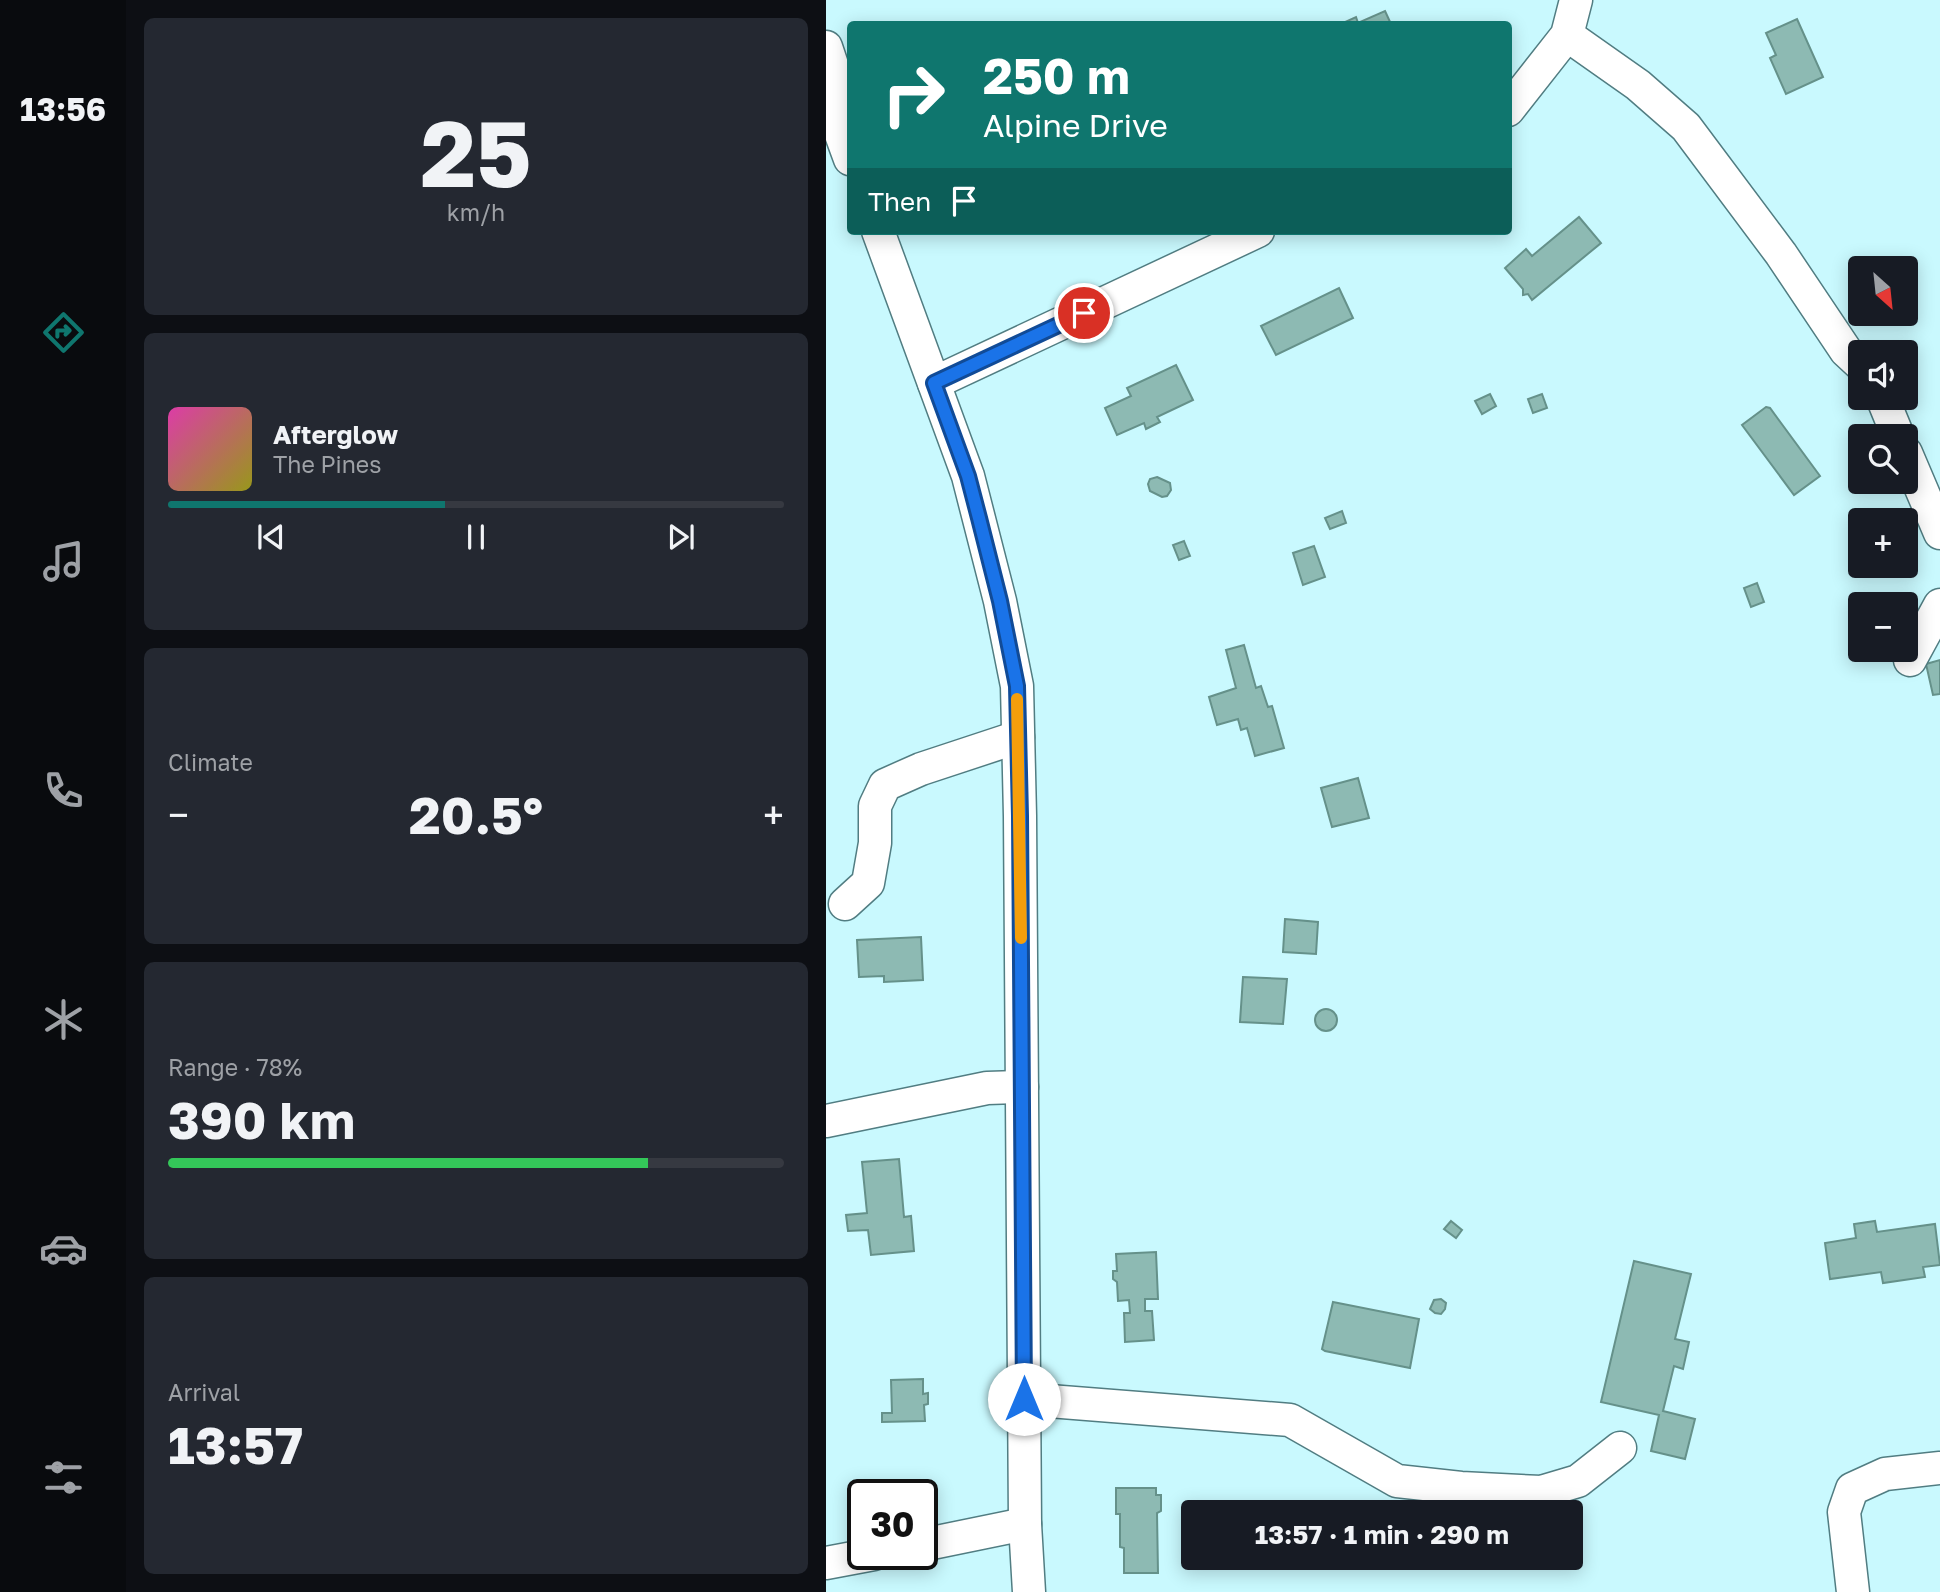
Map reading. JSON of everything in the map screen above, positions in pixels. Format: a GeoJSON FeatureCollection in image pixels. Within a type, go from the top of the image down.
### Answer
{"type":"FeatureCollection","features":[{"type":"Feature","properties":{"kind":"street"},"geometry":{"type":"LineString","coordinates":[[1512,105],[1567,35],[1576,0]]}},
{"type":"Feature","properties":{"kind":"street"},"geometry":{"type":"LineString","coordinates":[[1567,35],[1638,85],[1686,127],[1781,254],[1848,353]]}},
{"type":"Feature","properties":{"kind":"street"},"geometry":{"type":"LineString","coordinates":[[826,47],[833,68],[839,129],[847,151]]}},
{"type":"Feature","properties":{"kind":"street"},"geometry":{"type":"LineString","coordinates":[[879,235],[968,476],[1000,601],[1017,686],[1025,1524],[1029,1592]]}},
{"type":"Feature","properties":{"kind":"street"},"geometry":{"type":"LineString","coordinates":[[934,383],[1249,235]]}},
{"type":"Feature","properties":{"kind":"street"},"geometry":{"type":"LineString","coordinates":[[1918,481],[1940,533]]}},
{"type":"Feature","properties":{"kind":"street"},"geometry":{"type":"LineString","coordinates":[[1918,645],[1940,605]]}},
{"type":"Feature","properties":{"kind":"street"},"geometry":{"type":"LineString","coordinates":[[845,904],[868,883],[876,843],[875,806],[885,785],[921,769],[1018,737]]}},
{"type":"Feature","properties":{"kind":"street"},"geometry":{"type":"LineString","coordinates":[[826,1121],[987,1088],[1022,1087]]}},
{"type":"Feature","properties":{"kind":"street"},"geometry":{"type":"LineString","coordinates":[[1024,1399],[1290,1420],[1397,1481],[1461,1488],[1541,1492],[1578,1480],[1620,1448]]}},
{"type":"Feature","properties":{"kind":"street"},"geometry":{"type":"LineString","coordinates":[[1853,1592],[1844,1513],[1852,1489],[1885,1474],[1940,1468]]}},
{"type":"Feature","properties":{"kind":"street"},"geometry":{"type":"LineString","coordinates":[[938,1542],[1025,1524]]}},
{"type":"Feature","properties":{"kind":"street"},"geometry":{"type":"LineString","coordinates":[[826,1563],[847,1559]]}},
{"type":"Feature","properties":{"kind":"building"},"geometry":{"type":"Polygon","coordinates":[[[1385,11],[1390,21],[1362,21],[1385,11]]]}},
{"type":"Feature","properties":{"kind":"building"},"geometry":{"type":"Polygon","coordinates":[[[1797,19],[1823,77],[1786,94],[1770,58],[1776,55],[1766,33],[1797,19]]]}},
{"type":"Feature","properties":{"kind":"building"},"geometry":{"type":"Polygon","coordinates":[[[1579,217],[1601,243],[1532,300],[1528,294],[1523,295],[1523,289],[1505,268],[1526,249],[1532,256],[1579,217]]]}},
{"type":"Feature","properties":{"kind":"building"},"geometry":{"type":"Polygon","coordinates":[[[1339,288],[1353,318],[1276,355],[1261,326],[1339,288]]]}},
{"type":"Feature","properties":{"kind":"building"},"geometry":{"type":"Polygon","coordinates":[[[1176,365],[1193,400],[1157,417],[1160,422],[1146,429],[1144,423],[1117,435],[1105,408],[1131,396],[1127,388],[1176,365]]]}},
{"type":"Feature","properties":{"kind":"building"},"geometry":{"type":"Polygon","coordinates":[[[1490,394],[1496,406],[1482,414],[1475,401],[1490,394]]]}},
{"type":"Feature","properties":{"kind":"building"},"geometry":{"type":"Polygon","coordinates":[[[1542,394],[1547,408],[1533,413],[1528,399],[1542,394]]]}},
{"type":"Feature","properties":{"kind":"building"},"geometry":{"type":"Polygon","coordinates":[[[1766,407],[1770,408],[1820,476],[1794,495],[1742,425],[1766,407]]]}},
{"type":"Feature","properties":{"kind":"building"},"geometry":{"type":"Polygon","coordinates":[[[1157,477],[1170,483],[1171,490],[1167,496],[1162,497],[1150,491],[1150,479],[1157,477]]]}},
{"type":"Feature","properties":{"kind":"building"},"geometry":{"type":"Polygon","coordinates":[[[1342,511],[1346,523],[1330,529],[1325,518],[1342,511]]]}},
{"type":"Feature","properties":{"kind":"building"},"geometry":{"type":"Polygon","coordinates":[[[1184,541],[1190,556],[1179,560],[1173,545],[1184,541]]]}},
{"type":"Feature","properties":{"kind":"building"},"geometry":{"type":"Polygon","coordinates":[[[1314,546],[1325,577],[1303,585],[1293,553],[1314,546]]]}},
{"type":"Feature","properties":{"kind":"building"},"geometry":{"type":"Polygon","coordinates":[[[1757,583],[1764,602],[1751,607],[1744,588],[1757,583]]]}},
{"type":"Feature","properties":{"kind":"building"},"geometry":{"type":"Polygon","coordinates":[[[1244,645],[1256,688],[1261,686],[1268,707],[1272,706],[1284,748],[1255,756],[1247,728],[1241,730],[1238,719],[1217,725],[1209,697],[1236,688],[1226,650],[1244,645]]]}},
{"type":"Feature","properties":{"kind":"building"},"geometry":{"type":"Polygon","coordinates":[[[1940,660],[1940,694],[1933,695],[1926,664],[1940,660]]]}},
{"type":"Feature","properties":{"kind":"building"},"geometry":{"type":"Polygon","coordinates":[[[1358,778],[1369,818],[1332,827],[1321,788],[1358,778]]]}},
{"type":"Feature","properties":{"kind":"building"},"geometry":{"type":"Polygon","coordinates":[[[1285,919],[1318,922],[1316,954],[1283,952],[1285,919]]]}},
{"type":"Feature","properties":{"kind":"building"},"geometry":{"type":"Polygon","coordinates":[[[921,937],[923,980],[884,982],[884,976],[859,977],[857,940],[921,937]]]}},
{"type":"Feature","properties":{"kind":"building"},"geometry":{"type":"Polygon","coordinates":[[[1243,977],[1287,979],[1283,1024],[1240,1022],[1243,977]]]}},
{"type":"Feature","properties":{"kind":"building"},"geometry":{"type":"Polygon","coordinates":[[[1326,1009],[1334,1012],[1337,1020],[1334,1028],[1326,1031],[1318,1028],[1315,1020],[1318,1012],[1326,1009]]]}},
{"type":"Feature","properties":{"kind":"building"},"geometry":{"type":"Polygon","coordinates":[[[899,1159],[904,1217],[911,1216],[914,1251],[871,1255],[868,1230],[848,1231],[846,1215],[867,1213],[862,1162],[899,1159]]]}},
{"type":"Feature","properties":{"kind":"building"},"geometry":{"type":"Polygon","coordinates":[[[1451,1221],[1462,1230],[1456,1238],[1444,1229],[1451,1221]]]}},
{"type":"Feature","properties":{"kind":"building"},"geometry":{"type":"Polygon","coordinates":[[[1875,1221],[1877,1232],[1935,1224],[1940,1265],[1923,1267],[1925,1277],[1883,1283],[1881,1272],[1830,1279],[1825,1243],[1856,1238],[1854,1224],[1875,1221]]]}},
{"type":"Feature","properties":{"kind":"building"},"geometry":{"type":"Polygon","coordinates":[[[1156,1252],[1158,1299],[1145,1299],[1145,1311],[1152,1311],[1154,1340],[1125,1342],[1124,1313],[1130,1313],[1129,1300],[1118,1301],[1117,1282],[1113,1279],[1113,1271],[1117,1271],[1116,1254],[1156,1252]]]}},
{"type":"Feature","properties":{"kind":"building"},"geometry":{"type":"Polygon","coordinates":[[[1634,1261],[1691,1274],[1675,1339],[1689,1342],[1683,1369],[1674,1366],[1663,1411],[1695,1419],[1685,1459],[1651,1451],[1659,1415],[1601,1402],[1634,1261]]]}},
{"type":"Feature","properties":{"kind":"building"},"geometry":{"type":"Polygon","coordinates":[[[1441,1299],[1446,1303],[1445,1309],[1441,1314],[1435,1313],[1430,1309],[1434,1300],[1441,1299]]]}},
{"type":"Feature","properties":{"kind":"building"},"geometry":{"type":"Polygon","coordinates":[[[1333,1302],[1419,1319],[1410,1368],[1322,1349],[1333,1302]]]}},
{"type":"Feature","properties":{"kind":"building"},"geometry":{"type":"Polygon","coordinates":[[[923,1379],[923,1394],[928,1393],[928,1404],[924,1405],[925,1421],[882,1422],[882,1413],[892,1413],[891,1380],[923,1379]]]}},
{"type":"Feature","properties":{"kind":"building"},"geometry":{"type":"Polygon","coordinates":[[[1116,1488],[1156,1488],[1156,1495],[1161,1495],[1161,1511],[1157,1513],[1158,1573],[1124,1573],[1124,1548],[1120,1547],[1120,1514],[1116,1514],[1116,1488]]]}},
{"type":"Feature","properties":{"kind":"slow traffic"},"geometry":{"type":"LineString","coordinates":[[1017,699],[1021,938]]}},
{"type":"Feature","properties":{"kind":"route"},"geometry":{"type":"LineString","coordinates":[[1024,1399],[1017,686],[1000,601],[968,476],[934,383],[1084,313]]}}]}
